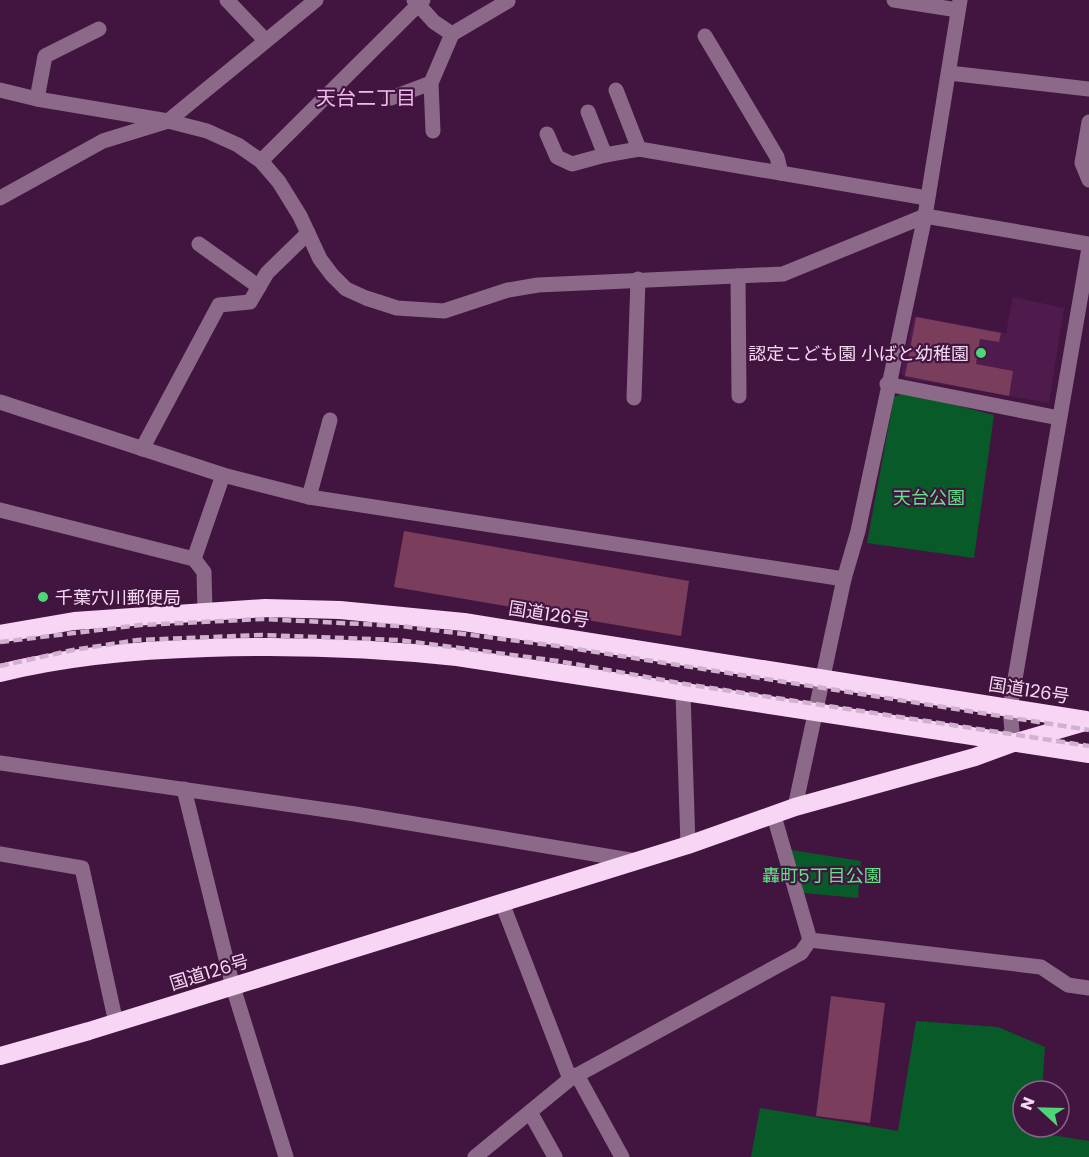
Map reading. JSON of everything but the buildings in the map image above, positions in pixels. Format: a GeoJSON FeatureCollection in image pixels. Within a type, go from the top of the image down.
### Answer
{"type":"FeatureCollection","features":[{"type":"Feature","properties":{"kind":"highway","name":"国道126号"},"geometry":{"type":"LineString","coordinates":[[0,634],[74,621],[265,608],[404,615],[464,622],[1089,720]]}},
{"type":"Feature","properties":{"kind":"highway","name":"国道126号"},"geometry":{"type":"LineString","coordinates":[[0,673],[76,658],[138,650],[263,646],[398,651],[457,657],[1089,754]]}},
{"type":"Feature","properties":{"kind":"highway","name":"国道126号"},"geometry":{"type":"LineString","coordinates":[[0,1056],[116,1023],[688,845],[795,807],[975,757],[1089,720]]}},
{"type":"Feature","properties":{"kind":"street"},"geometry":{"type":"LineString","coordinates":[[227,0],[265,40]]}},
{"type":"Feature","properties":{"kind":"street"},"geometry":{"type":"LineString","coordinates":[[0,198],[103,141],[168,122],[316,0]]}},
{"type":"Feature","properties":{"kind":"street"},"geometry":{"type":"LineString","coordinates":[[795,807],[843,579],[858,531],[887,384],[925,216],[959,5],[894,0]]}},
{"type":"Feature","properties":{"kind":"street"},"geometry":{"type":"LineString","coordinates":[[433,131],[431,83],[452,34],[508,1]]}},
{"type":"Feature","properties":{"kind":"street"},"geometry":{"type":"LineString","coordinates":[[261,161],[418,2],[434,22],[452,34]]}},
{"type":"Feature","properties":{"kind":"street"},"geometry":{"type":"LineString","coordinates":[[37,99],[45,56],[99,29]]}},
{"type":"Feature","properties":{"kind":"street"},"geometry":{"type":"LineString","coordinates":[[705,36],[777,157],[781,173]]}},
{"type":"Feature","properties":{"kind":"street"},"geometry":{"type":"LineString","coordinates":[[949,73],[1089,89]]}},
{"type":"Feature","properties":{"kind":"street"},"geometry":{"type":"LineString","coordinates":[[391,98],[431,83]]}},
{"type":"Feature","properties":{"kind":"street"},"geometry":{"type":"LineString","coordinates":[[0,90],[207,131],[238,145],[261,161],[279,182],[320,259],[332,275],[346,289],[397,308],[444,311],[508,290],[538,285],[783,274],[925,216],[1089,246],[1011,708],[1013,743]]}},
{"type":"Feature","properties":{"kind":"street"},"geometry":{"type":"LineString","coordinates":[[616,90],[639,149]]}},
{"type":"Feature","properties":{"kind":"street"},"geometry":{"type":"LineString","coordinates":[[588,112],[605,155]]}},
{"type":"Feature","properties":{"kind":"street"},"geometry":{"type":"LineString","coordinates":[[1089,122],[1082,164],[1089,180]]}},
{"type":"Feature","properties":{"kind":"street"},"geometry":{"type":"LineString","coordinates":[[546,135],[557,157],[572,164],[639,149],[927,198]]}},
{"type":"Feature","properties":{"kind":"street"},"geometry":{"type":"LineString","coordinates":[[142,448],[219,305],[250,302],[267,273],[308,233]]}},
{"type":"Feature","properties":{"kind":"street"},"geometry":{"type":"LineString","coordinates":[[199,244],[259,287]]}},
{"type":"Feature","properties":{"kind":"street"},"geometry":{"type":"LineString","coordinates":[[738,276],[739,396]]}},
{"type":"Feature","properties":{"kind":"street"},"geometry":{"type":"LineString","coordinates":[[634,398],[638,279]]}},
{"type":"Feature","properties":{"kind":"street"},"geometry":{"type":"LineString","coordinates":[[887,384],[1059,418]]}},
{"type":"Feature","properties":{"kind":"street"},"geometry":{"type":"LineString","coordinates":[[0,402],[223,476],[309,497],[843,579]]}},
{"type":"Feature","properties":{"kind":"street"},"geometry":{"type":"LineString","coordinates":[[309,497],[330,420]]}},
{"type":"Feature","properties":{"kind":"street"},"geometry":{"type":"LineString","coordinates":[[194,559],[223,476]]}},
{"type":"Feature","properties":{"kind":"street"},"geometry":{"type":"LineString","coordinates":[[0,510],[194,559],[204,572],[205,612]]}},
{"type":"Feature","properties":{"kind":"street"},"geometry":{"type":"LineString","coordinates":[[683,693],[688,845]]}},
{"type":"Feature","properties":{"kind":"street"},"geometry":{"type":"LineString","coordinates":[[0,763],[355,814],[636,861]]}},
{"type":"Feature","properties":{"kind":"street"},"geometry":{"type":"LineString","coordinates":[[184,789],[233,987],[286,1157]]}},
{"type":"Feature","properties":{"kind":"street"},"geometry":{"type":"LineString","coordinates":[[774,816],[810,940]]}},
{"type":"Feature","properties":{"kind":"street"},"geometry":{"type":"LineString","coordinates":[[0,854],[82,868],[116,1023]]}},
{"type":"Feature","properties":{"kind":"street"},"geometry":{"type":"LineString","coordinates":[[502,903],[573,1077],[622,1157]]}},
{"type":"Feature","properties":{"kind":"street"},"geometry":{"type":"LineString","coordinates":[[810,940],[1041,967],[1068,985],[1089,988]]}},
{"type":"Feature","properties":{"kind":"street"},"geometry":{"type":"LineString","coordinates":[[476,1157],[573,1077],[801,953],[810,940]]}},
{"type":"Feature","properties":{"kind":"street"},"geometry":{"type":"LineString","coordinates":[[530,1112],[555,1157]]}},
{"type":"Feature","properties":{"kind":"shaded area","name":"認定こども園 小ばと幼稚園"},"geometry":{"type":"Polygon","coordinates":[[[1013,297],[1064,308],[1049,403],[905,378],[901,373],[914,316],[1006,333],[1013,297]]]}},
{"type":"Feature","properties":{"kind":"green space","name":"天台公園"},"geometry":{"type":"Polygon","coordinates":[[[905,392],[994,415],[974,558],[867,543],[894,397],[905,392]]]}},
{"type":"Feature","properties":{"kind":"green space","name":"轟町5丁目公園"},"geometry":{"type":"Polygon","coordinates":[[[785,849],[861,861],[858,898],[793,892],[785,849]]]}},
{"type":"Feature","properties":{"kind":"green space"},"geometry":{"type":"Polygon","coordinates":[[[916,1021],[998,1027],[1045,1047],[1043,1079],[1011,1079],[1011,1139],[1071,1138],[1089,1141],[1089,1157],[751,1157],[760,1108],[898,1131],[916,1021]]]}},
{"type":"Feature","properties":{"kind":"railway"},"geometry":{"type":"LineString","coordinates":[[0,642],[140,625],[263,619],[401,626],[558,646],[1089,730]]}},
{"type":"Feature","properties":{"kind":"railway"},"geometry":{"type":"LineString","coordinates":[[0,666],[73,650],[138,640],[262,635],[398,640],[558,661],[685,684],[1089,746]]}},
{"type":"Feature","properties":{"kind":"place","name":"認定こども園 小ばと幼稚園"},"geometry":{"type":"Point","coordinates":[981,353]}},
{"type":"Feature","properties":{"kind":"place","name":"千葉穴川郵便局"},"geometry":{"type":"Point","coordinates":[43,597]}},
{"type":"Feature","properties":{"kind":"district","name":"天台二丁目"},"geometry":{"type":"Point","coordinates":[366,98]}}]}
